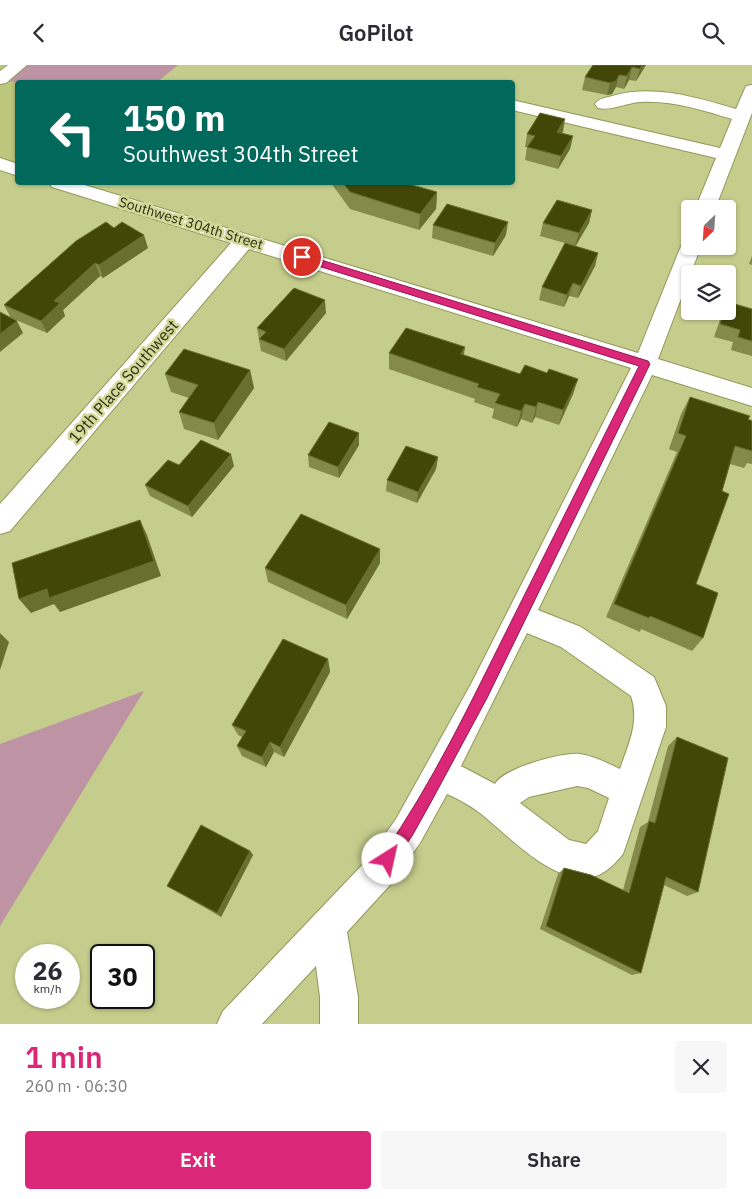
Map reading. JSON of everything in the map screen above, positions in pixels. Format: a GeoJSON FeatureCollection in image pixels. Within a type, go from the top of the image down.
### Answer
{"type":"FeatureCollection","features":[{"type":"Feature","properties":{"kind":"street"},"geometry":{"type":"LineString","coordinates":[[0,79],[19,65]]}},
{"type":"Feature","properties":{"kind":"street"},"geometry":{"type":"LineString","coordinates":[[708,200],[752,90]]}},
{"type":"Feature","properties":{"kind":"street"},"geometry":{"type":"LineString","coordinates":[[604,105],[623,97],[660,96],[742,116]]}},
{"type":"Feature","properties":{"kind":"street"},"geometry":{"type":"LineString","coordinates":[[515,106],[726,155]]}},
{"type":"Feature","properties":{"kind":"street"},"geometry":{"type":"LineString","coordinates":[[0,164],[15,168]]}},
{"type":"Feature","properties":{"kind":"street","name":"Southwest 304th Street"},"geometry":{"type":"LineString","coordinates":[[66,185],[752,397]]}},
{"type":"Feature","properties":{"kind":"street","name":"19th Place Southwest"},"geometry":{"type":"LineString","coordinates":[[0,523],[245,240]]}},
{"type":"Feature","properties":{"kind":"street"},"geometry":{"type":"LineString","coordinates":[[236,1024],[378,873],[408,831],[482,694],[645,364],[687,255]]}},
{"type":"Feature","properties":{"kind":"street"},"geometry":{"type":"LineString","coordinates":[[440,773],[481,794],[549,847],[568,857],[586,862],[600,855],[611,842],[650,727],[650,706],[643,687],[571,637],[520,616]]}},
{"type":"Feature","properties":{"kind":"street"},"geometry":{"type":"LineString","coordinates":[[500,808],[508,792],[521,782],[577,770],[590,772],[629,790]]}},
{"type":"Feature","properties":{"kind":"street"},"geometry":{"type":"LineString","coordinates":[[328,926],[339,997],[339,1024]]}},
{"type":"Feature","properties":{"kind":"shaded area"},"geometry":{"type":"Polygon","coordinates":[[[0,65],[178,65],[159,80],[15,80],[15,169],[0,164],[0,65]]]}},
{"type":"Feature","properties":{"kind":"shaded area"},"geometry":{"type":"Polygon","coordinates":[[[25,65],[178,65],[159,80],[15,80],[15,82],[5,79],[25,65]]]}},
{"type":"Feature","properties":{"kind":"shaded area"},"geometry":{"type":"Polygon","coordinates":[[[144,691],[0,926],[0,744],[144,691]]]}},
{"type":"Feature","properties":{"kind":"building"},"geometry":{"type":"Polygon","coordinates":[[[593,65],[642,65],[640,69],[632,67],[627,76],[619,75],[616,81],[610,83],[585,77],[593,65]]]}},
{"type":"Feature","properties":{"kind":"building"},"geometry":{"type":"Polygon","coordinates":[[[540,113],[565,119],[557,132],[573,136],[561,156],[527,147],[535,136],[527,134],[540,113]]]}},
{"type":"Feature","properties":{"kind":"building"},"geometry":{"type":"Polygon","coordinates":[[[345,185],[412,185],[437,192],[420,214],[350,192],[345,185]]]}},
{"type":"Feature","properties":{"kind":"building"},"geometry":{"type":"Polygon","coordinates":[[[557,200],[592,210],[579,233],[543,223],[557,200]]]}},
{"type":"Feature","properties":{"kind":"building"},"geometry":{"type":"Polygon","coordinates":[[[447,204],[508,222],[495,243],[433,225],[447,204]]]}},
{"type":"Feature","properties":{"kind":"building"},"geometry":{"type":"Polygon","coordinates":[[[106,222],[114,228],[122,222],[144,235],[99,265],[95,263],[54,301],[60,303],[41,321],[4,305],[76,241],[106,222]]]}},
{"type":"Feature","properties":{"kind":"building"},"geometry":{"type":"Polygon","coordinates":[[[565,243],[598,253],[581,286],[573,283],[567,295],[542,287],[565,243]]]}},
{"type":"Feature","properties":{"kind":"building"},"geometry":{"type":"Polygon","coordinates":[[[294,288],[325,300],[284,349],[259,339],[266,332],[257,328],[294,288]]]}},
{"type":"Feature","properties":{"kind":"building"},"geometry":{"type":"Polygon","coordinates":[[[736,304],[752,309],[752,341],[738,337],[740,330],[720,324],[721,320],[736,320],[736,304]]]}},
{"type":"Feature","properties":{"kind":"building"},"geometry":{"type":"Polygon","coordinates":[[[0,312],[17,321],[0,334],[0,312]]]}},
{"type":"Feature","properties":{"kind":"building"},"geometry":{"type":"Polygon","coordinates":[[[406,328],[465,347],[461,354],[520,374],[525,365],[547,373],[549,369],[578,379],[563,410],[538,402],[536,407],[525,404],[521,411],[495,403],[500,394],[477,387],[479,384],[389,353],[406,328]]]}},
{"type":"Feature","properties":{"kind":"building"},"geometry":{"type":"Polygon","coordinates":[[[184,349],[250,370],[214,423],[179,412],[198,385],[165,374],[184,349]]]}},
{"type":"Feature","properties":{"kind":"building"},"geometry":{"type":"Polygon","coordinates":[[[690,397],[750,416],[748,419],[752,421],[752,451],[735,446],[722,491],[729,494],[696,584],[718,593],[703,638],[650,616],[649,618],[614,604],[686,436],[678,433],[690,397]]]}},
{"type":"Feature","properties":{"kind":"building"},"geometry":{"type":"Polygon","coordinates":[[[329,422],[359,433],[338,467],[308,455],[329,422]]]}},
{"type":"Feature","properties":{"kind":"building"},"geometry":{"type":"Polygon","coordinates":[[[201,440],[231,454],[188,506],[145,485],[168,460],[179,465],[201,440]]]}},
{"type":"Feature","properties":{"kind":"building"},"geometry":{"type":"Polygon","coordinates":[[[406,446],[438,457],[418,492],[387,480],[406,446]]]}},
{"type":"Feature","properties":{"kind":"building"},"geometry":{"type":"Polygon","coordinates":[[[301,514],[380,549],[346,605],[265,568],[301,514]]]}},
{"type":"Feature","properties":{"kind":"building"},"geometry":{"type":"Polygon","coordinates":[[[140,520],[154,561],[49,598],[47,589],[19,599],[12,563],[140,520]]]}},
{"type":"Feature","properties":{"kind":"building"},"geometry":{"type":"Polygon","coordinates":[[[283,639],[328,659],[280,747],[270,742],[262,757],[237,746],[246,731],[232,725],[283,639]]]}},
{"type":"Feature","properties":{"kind":"building"},"geometry":{"type":"Polygon","coordinates":[[[677,737],[728,758],[698,892],[666,877],[641,973],[546,926],[564,868],[591,875],[629,893],[649,821],[655,823],[677,737]]]}},
{"type":"Feature","properties":{"kind":"building"},"geometry":{"type":"Polygon","coordinates":[[[201,825],[250,851],[217,913],[167,886],[201,825]]]}},
{"type":"Feature","properties":{"kind":"route"},"geometry":{"type":"LineString","coordinates":[[302,257],[645,364],[482,694],[427,798],[408,831],[388,859]]}}]}
